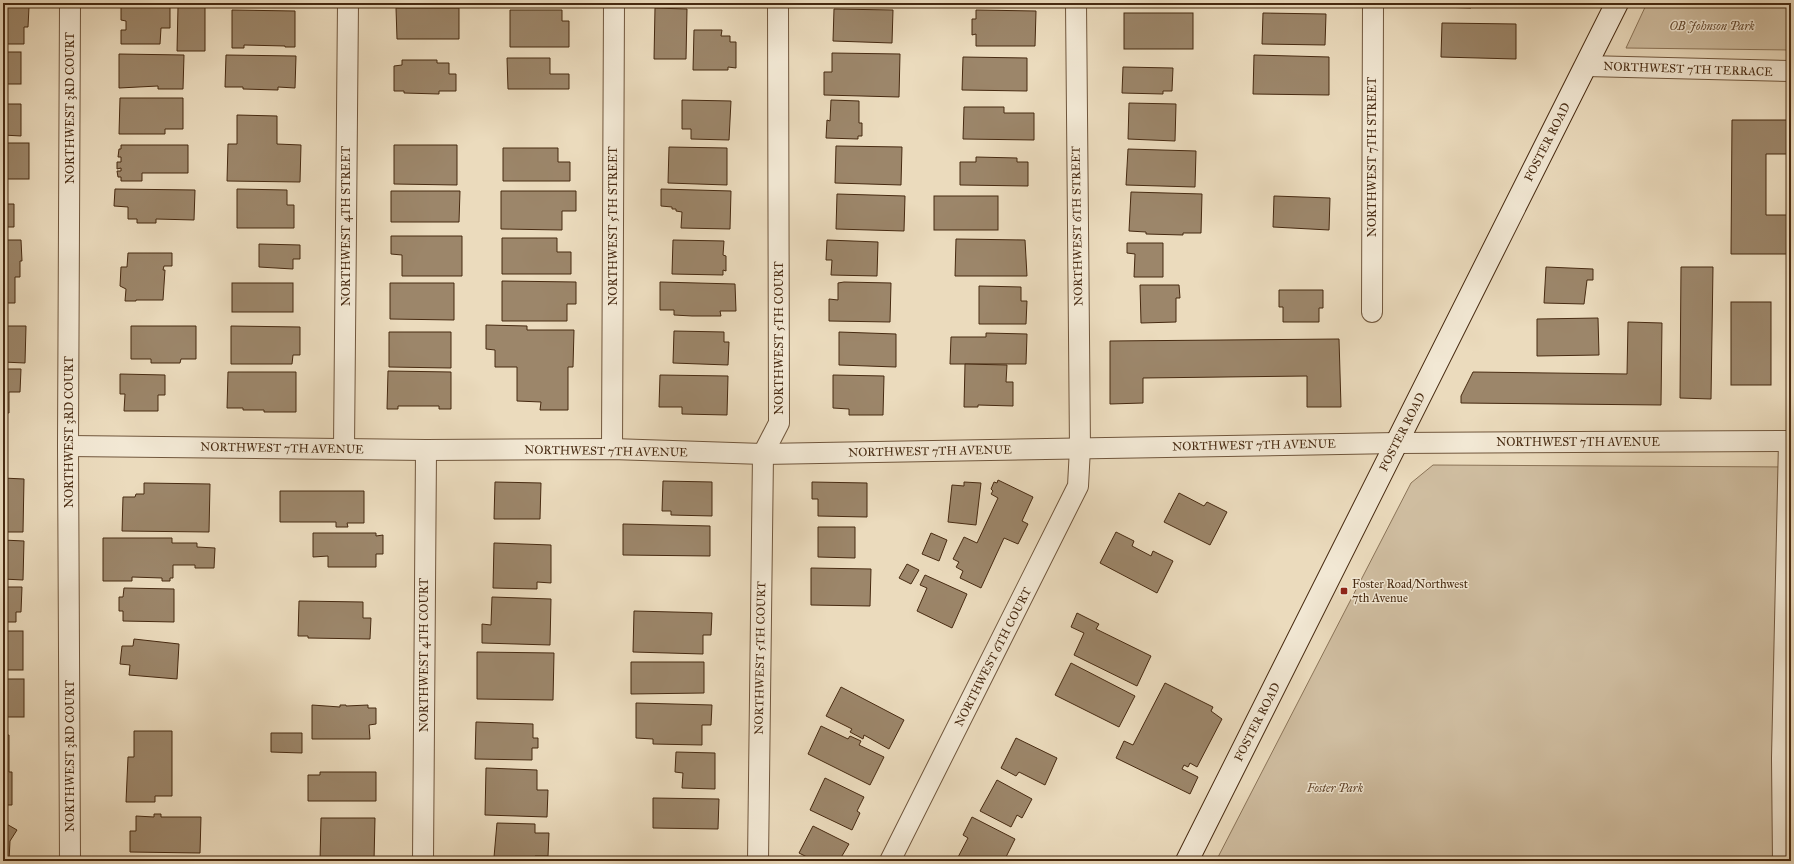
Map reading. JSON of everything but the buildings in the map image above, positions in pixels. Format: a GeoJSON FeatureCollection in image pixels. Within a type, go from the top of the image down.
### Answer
{"type":"FeatureCollection","features":[{"type":"Feature","properties":{"kind":"street","name":"NORTHWEST 3RD COURT"},"geometry":{"type":"LineString","coordinates":[[70,3],[68,446],[70,861]]}},
{"type":"Feature","properties":{"kind":"street","name":"NORTHWEST 4TH STREET"},"geometry":{"type":"LineString","coordinates":[[344,448],[348,3]]}},
{"type":"Feature","properties":{"kind":"street","name":"NORTHWEST 5TH STREET"},"geometry":{"type":"LineString","coordinates":[[612,449],[614,3]]}},
{"type":"Feature","properties":{"kind":"street","name":"NORTHWEST 5TH COURT"},"geometry":{"type":"LineString","coordinates":[[758,861],[763,454],[779,423],[778,3]]}},
{"type":"Feature","properties":{"kind":"street","name":"NORTHWEST 6TH STREET"},"geometry":{"type":"LineString","coordinates":[[1076,3],[1080,448]]}},
{"type":"Feature","properties":{"kind":"street","name":"NORTHWEST 7TH STREET"},"geometry":{"type":"LineString","coordinates":[[1372,312],[1373,3]]}},
{"type":"Feature","properties":{"kind":"street","name":"FOSTER ROAD"},"geometry":{"type":"LineString","coordinates":[[1187,861],[1617,3]]}},
{"type":"Feature","properties":{"kind":"street","name":"NORTHWEST 7TH TERRACE"},"geometry":{"type":"LineString","coordinates":[[1586,66],[1791,71]]}},
{"type":"Feature","properties":{"kind":"street","name":"NORTHWEST 7TH AVENUE"},"geometry":{"type":"LineString","coordinates":[[68,446],[426,450],[612,449],[763,454],[1397,443],[1790,441]]}},
{"type":"Feature","properties":{"kind":"street"},"geometry":{"type":"LineString","coordinates":[[1783,861],[1782,758],[1790,441]]}},
{"type":"Feature","properties":{"kind":"street","name":"NORTHWEST 6TH COURT"},"geometry":{"type":"LineString","coordinates":[[890,861],[1078,486],[1080,448]]}},
{"type":"Feature","properties":{"kind":"street","name":"NORTHWEST 4TH COURT"},"geometry":{"type":"LineString","coordinates":[[423,861],[426,450]]}},
{"type":"Feature","properties":{"kind":"green space","name":"OB Johnson Park"},"geometry":{"type":"Polygon","coordinates":[[[1647,3],[1791,3],[1791,50],[1626,48],[1647,3]]]}},
{"type":"Feature","properties":{"kind":"green space","name":"Foster Park"},"geometry":{"type":"Polygon","coordinates":[[[1433,465],[1791,467],[1791,861],[1216,861],[1411,483],[1433,465]]]}},
{"type":"Feature","properties":{"kind":"place","name":"Foster Road/Northwest 7th Avenue"},"geometry":{"type":"Point","coordinates":[1344,591]}}]}
